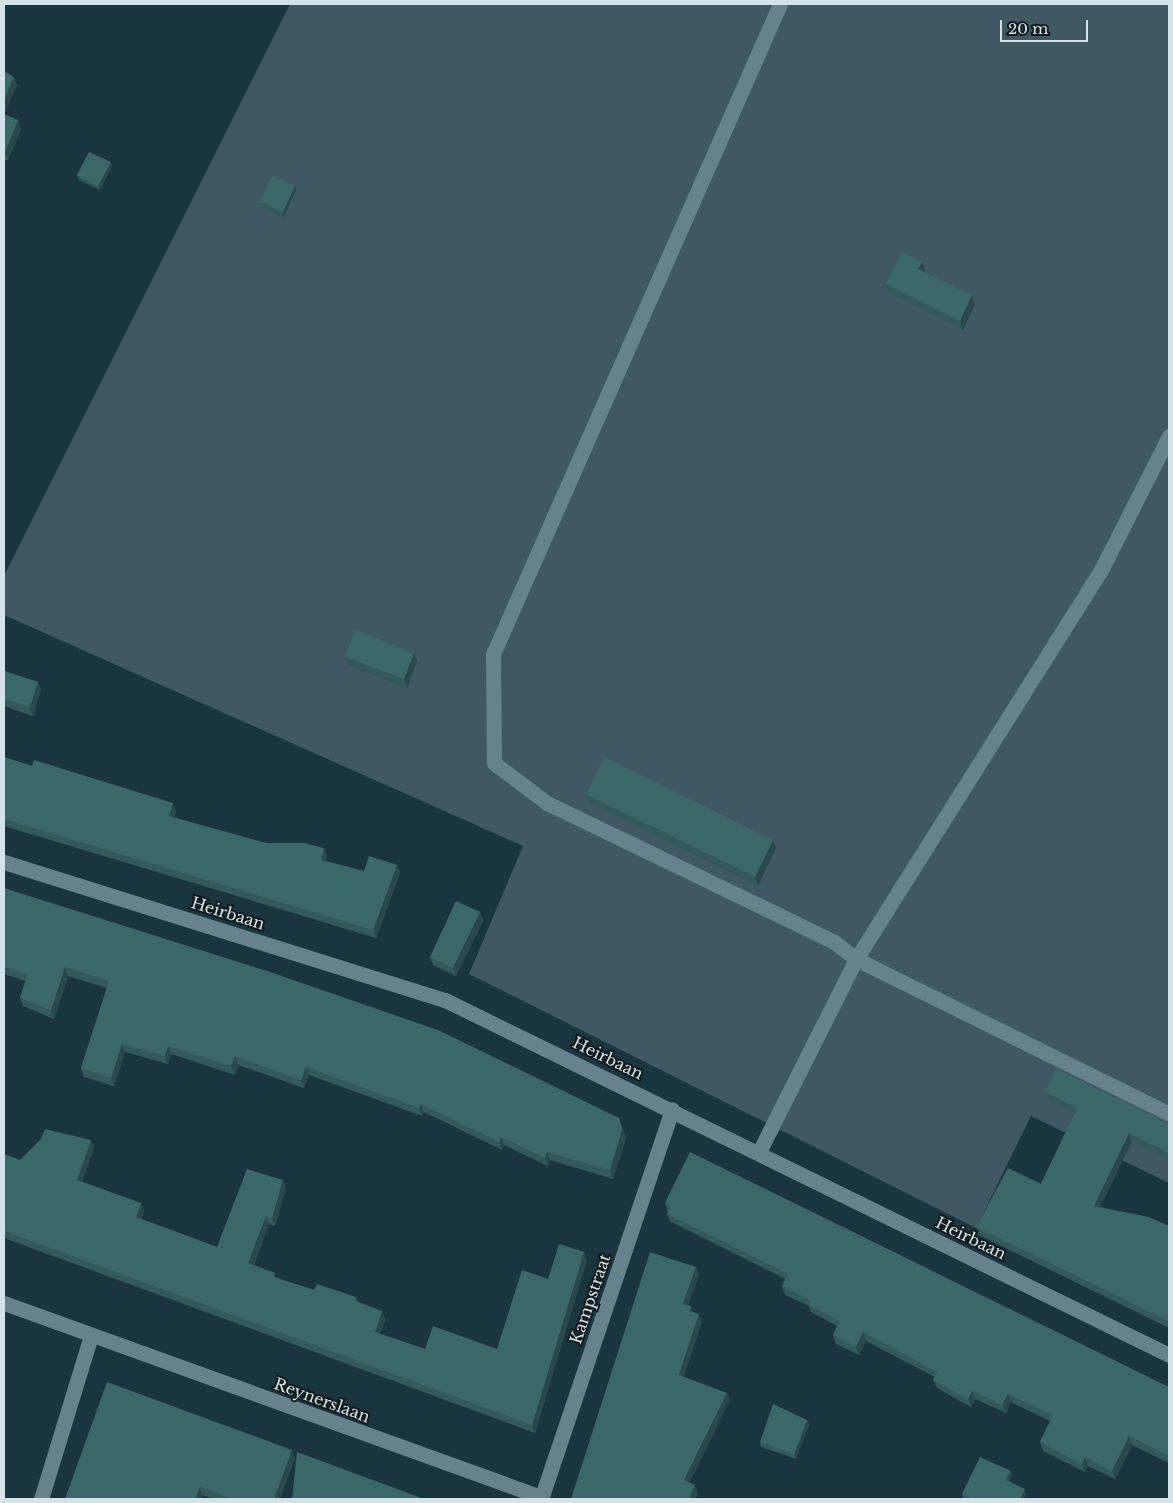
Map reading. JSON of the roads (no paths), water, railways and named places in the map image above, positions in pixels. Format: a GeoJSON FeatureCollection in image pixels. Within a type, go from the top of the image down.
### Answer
{"type":"FeatureCollection","features":[{"type":"Feature","properties":{"kind":"street"},"geometry":{"type":"LineString","coordinates":[[780,4],[493,654],[494,763],[548,803],[833,941],[856,959],[1169,1114]]}},
{"type":"Feature","properties":{"kind":"street"},"geometry":{"type":"LineString","coordinates":[[759,1152],[856,959],[1100,572],[1169,436]]}},
{"type":"Feature","properties":{"kind":"street","name":"Heirbaan"},"geometry":{"type":"LineString","coordinates":[[4,862],[445,1000],[672,1109],[1169,1356]]}},
{"type":"Feature","properties":{"kind":"street","name":"Kampstraat"},"geometry":{"type":"LineString","coordinates":[[541,1498],[672,1109]]}},
{"type":"Feature","properties":{"kind":"street","name":"Reynerslaan"},"geometry":{"type":"LineString","coordinates":[[4,1303],[541,1498]]}},
{"type":"Feature","properties":{"kind":"street"},"geometry":{"type":"LineString","coordinates":[[41,1499],[91,1335]]}}]}
